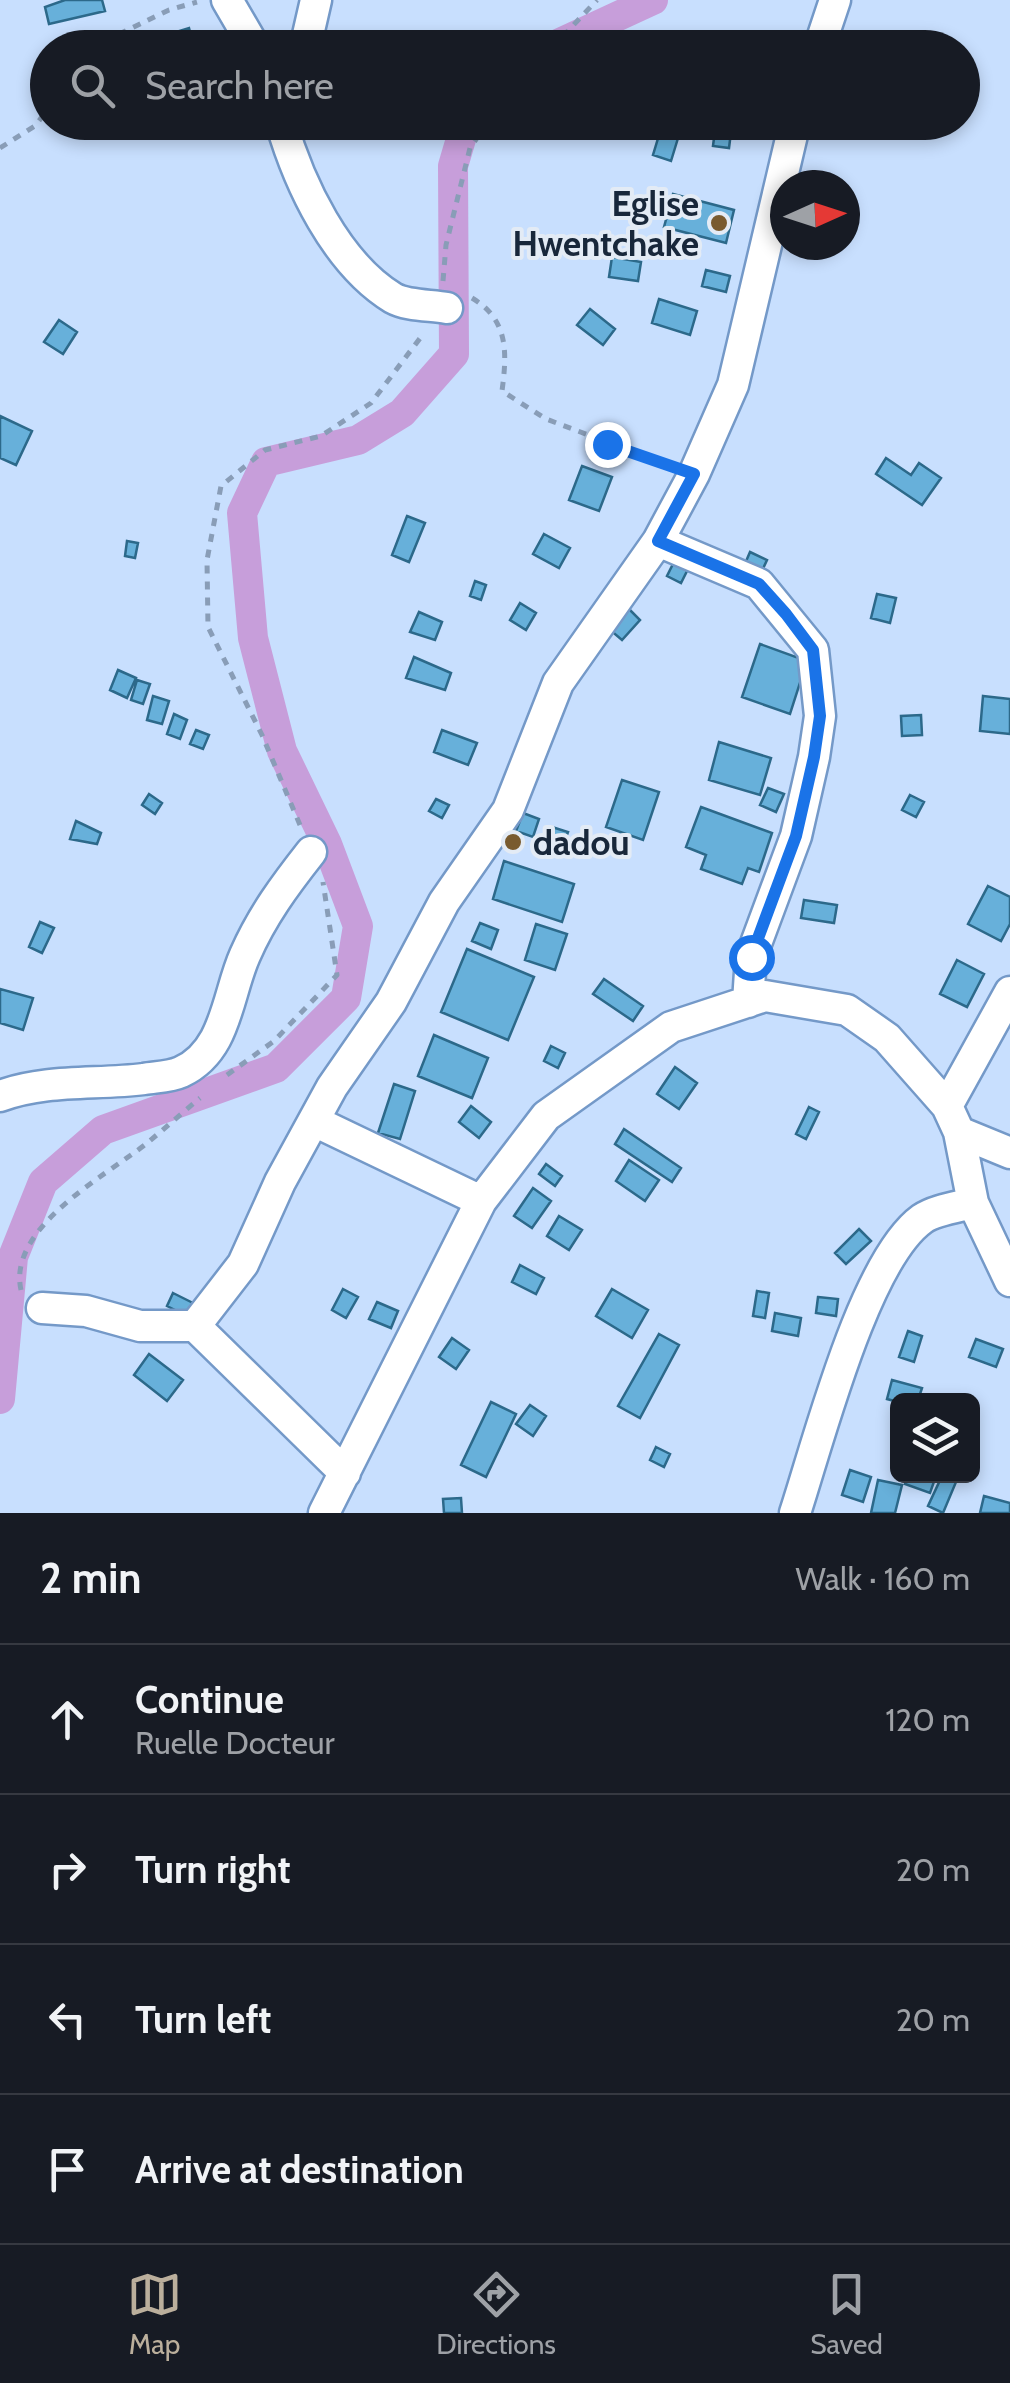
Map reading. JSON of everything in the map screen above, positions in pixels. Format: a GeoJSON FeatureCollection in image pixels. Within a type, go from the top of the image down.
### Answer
{"type":"FeatureCollection","features":[{"type":"Feature","properties":{"kind":"street"},"geometry":{"type":"LineString","coordinates":[[227,0],[247,30]]}},
{"type":"Feature","properties":{"kind":"street"},"geometry":{"type":"LineString","coordinates":[[309,30],[316,0]]}},
{"type":"Feature","properties":{"kind":"street"},"geometry":{"type":"LineString","coordinates":[[825,30],[835,0]]}},
{"type":"Feature","properties":{"kind":"street"},"geometry":{"type":"LineString","coordinates":[[286,140],[318,214],[345,255],[396,300],[454,293]]}},
{"type":"Feature","properties":{"kind":"street"},"geometry":{"type":"LineString","coordinates":[[290,154],[292,140]]}},
{"type":"Feature","properties":{"kind":"street"},"geometry":{"type":"LineString","coordinates":[[195,1326],[243,1264],[280,1182],[332,1087],[392,1002],[444,902],[508,810],[558,683],[658,541],[694,474],[733,384],[792,140]]}},
{"type":"Feature","properties":{"kind":"street"},"geometry":{"type":"LineString","coordinates":[[658,541],[759,584],[813,650],[820,716],[814,757],[796,836],[751,957],[748,1002]]}},
{"type":"Feature","properties":{"kind":"street"},"geometry":{"type":"LineString","coordinates":[[0,1096],[36,1084],[107,1083],[158,1077],[181,1072],[206,1054],[218,1035],[244,956],[271,903],[311,852]]}},
{"type":"Feature","properties":{"kind":"street"},"geometry":{"type":"LineString","coordinates":[[1010,992],[953,1119],[973,1202],[1010,1281]]}},
{"type":"Feature","properties":{"kind":"street"},"geometry":{"type":"LineString","coordinates":[[324,1513],[482,1201],[546,1116],[671,1027],[765,996],[847,1010],[887,1038],[953,1119],[1010,1154]]}},
{"type":"Feature","properties":{"kind":"street"},"geometry":{"type":"LineString","coordinates":[[314,1120],[482,1201]]}},
{"type":"Feature","properties":{"kind":"street"},"geometry":{"type":"LineString","coordinates":[[795,1513],[856,1325],[895,1249],[923,1218],[973,1202]]}},
{"type":"Feature","properties":{"kind":"street"},"geometry":{"type":"LineString","coordinates":[[42,1308],[86,1311],[140,1326],[195,1326],[345,1472]]}},
{"type":"Feature","properties":{"kind":"path"},"geometry":{"type":"LineString","coordinates":[[127,30],[169,10],[205,0]]}},
{"type":"Feature","properties":{"kind":"path"},"geometry":{"type":"LineString","coordinates":[[570,30],[597,0]]}},
{"type":"Feature","properties":{"kind":"path"},"geometry":{"type":"LineString","coordinates":[[0,148],[30,129]]}},
{"type":"Feature","properties":{"kind":"path"},"geometry":{"type":"LineString","coordinates":[[222,1079],[274,1041],[337,975],[324,886],[262,736],[208,627],[207,560],[221,486],[265,450],[320,436],[371,403],[454,293],[446,245],[470,148],[476,140]]}},
{"type":"Feature","properties":{"kind":"path"},"geometry":{"type":"LineString","coordinates":[[454,293],[482,304],[500,322],[507,353],[502,391],[546,419],[694,474]]}},
{"type":"Feature","properties":{"kind":"path"},"geometry":{"type":"LineString","coordinates":[[42,1308],[22,1295],[18,1276],[21,1259],[34,1235],[85,1187],[144,1145],[209,1090]]}},
{"type":"Feature","properties":{"kind":"building"},"geometry":{"type":"Polygon","coordinates":[[[65,0],[102,0],[105,11],[49,24],[45,7],[65,0]]]}},
{"type":"Feature","properties":{"kind":"building"},"geometry":{"type":"Polygon","coordinates":[[[658,140],[677,140],[671,161],[653,155],[658,140]]]}},
{"type":"Feature","properties":{"kind":"building"},"geometry":{"type":"Polygon","coordinates":[[[714,140],[730,140],[729,148],[713,146],[714,140]]]}},
{"type":"Feature","properties":{"kind":"building"},"geometry":{"type":"Polygon","coordinates":[[[673,194],[734,210],[726,243],[664,227],[673,194]]]}},
{"type":"Feature","properties":{"kind":"building"},"geometry":{"type":"Polygon","coordinates":[[[612,257],[641,262],[638,281],[609,277],[612,257]]]}},
{"type":"Feature","properties":{"kind":"building"},"geometry":{"type":"Polygon","coordinates":[[[706,270],[730,276],[726,292],[702,286],[706,270]]]}},
{"type":"Feature","properties":{"kind":"building"},"geometry":{"type":"Polygon","coordinates":[[[659,299],[697,311],[690,335],[652,323],[659,299]]]}},
{"type":"Feature","properties":{"kind":"building"},"geometry":{"type":"Polygon","coordinates":[[[590,309],[615,329],[603,345],[577,325],[590,309]]]}},
{"type":"Feature","properties":{"kind":"building"},"geometry":{"type":"Polygon","coordinates":[[[59,320],[77,332],[63,354],[44,342],[59,320]]]}},
{"type":"Feature","properties":{"kind":"building"},"geometry":{"type":"Polygon","coordinates":[[[0,416],[32,431],[16,465],[0,458],[0,416]]]}},
{"type":"Feature","properties":{"kind":"building"},"geometry":{"type":"Polygon","coordinates":[[[886,458],[911,475],[919,463],[941,478],[922,505],[876,474],[886,458]]]}},
{"type":"Feature","properties":{"kind":"building"},"geometry":{"type":"Polygon","coordinates":[[[582,466],[612,477],[599,511],[569,500],[582,466]]]}},
{"type":"Feature","properties":{"kind":"building"},"geometry":{"type":"Polygon","coordinates":[[[407,516],[425,523],[409,562],[392,555],[407,516]]]}},
{"type":"Feature","properties":{"kind":"building"},"geometry":{"type":"Polygon","coordinates":[[[544,534],[570,548],[559,568],[533,554],[544,534]]]}},
{"type":"Feature","properties":{"kind":"building"},"geometry":{"type":"Polygon","coordinates":[[[127,541],[138,543],[135,558],[125,556],[127,541]]]}},
{"type":"Feature","properties":{"kind":"building"},"geometry":{"type":"Polygon","coordinates":[[[750,552],[767,560],[761,573],[744,566],[750,552]]]}},
{"type":"Feature","properties":{"kind":"building"},"geometry":{"type":"Polygon","coordinates":[[[674,562],[688,569],[681,583],[667,576],[674,562]]]}},
{"type":"Feature","properties":{"kind":"building"},"geometry":{"type":"Polygon","coordinates":[[[475,581],[486,585],[481,600],[470,596],[475,581]]]}},
{"type":"Feature","properties":{"kind":"building"},"geometry":{"type":"Polygon","coordinates":[[[877,594],[896,598],[890,623],[871,618],[877,594]]]}},
{"type":"Feature","properties":{"kind":"building"},"geometry":{"type":"Polygon","coordinates":[[[520,603],[536,613],[526,630],[510,620],[520,603]]]}},
{"type":"Feature","properties":{"kind":"building"},"geometry":{"type":"Polygon","coordinates":[[[628,608],[640,620],[622,640],[609,629],[628,608]]]}},
{"type":"Feature","properties":{"kind":"building"},"geometry":{"type":"Polygon","coordinates":[[[419,612],[442,622],[435,640],[410,632],[419,612]]]}},
{"type":"Feature","properties":{"kind":"building"},"geometry":{"type":"Polygon","coordinates":[[[760,644],[807,661],[790,714],[742,697],[760,644]]]}},
{"type":"Feature","properties":{"kind":"building"},"geometry":{"type":"Polygon","coordinates":[[[414,657],[451,673],[445,690],[406,678],[414,657]]]}},
{"type":"Feature","properties":{"kind":"building"},"geometry":{"type":"Polygon","coordinates":[[[118,670],[136,678],[127,698],[110,690],[118,670]]]}},
{"type":"Feature","properties":{"kind":"building"},"geometry":{"type":"Polygon","coordinates":[[[137,680],[150,684],[143,704],[131,700],[137,680]]]}},
{"type":"Feature","properties":{"kind":"building"},"geometry":{"type":"Polygon","coordinates":[[[153,696],[169,701],[162,724],[147,720],[153,696]]]}},
{"type":"Feature","properties":{"kind":"building"},"geometry":{"type":"Polygon","coordinates":[[[983,696],[1010,699],[1010,734],[980,731],[983,696]]]}},
{"type":"Feature","properties":{"kind":"building"},"geometry":{"type":"Polygon","coordinates":[[[174,714],[187,720],[180,739],[167,734],[174,714]]]}},
{"type":"Feature","properties":{"kind":"building"},"geometry":{"type":"Polygon","coordinates":[[[921,715],[922,735],[902,736],[901,716],[921,715]]]}},
{"type":"Feature","properties":{"kind":"building"},"geometry":{"type":"Polygon","coordinates":[[[196,730],[209,735],[203,749],[190,744],[196,730]]]}},
{"type":"Feature","properties":{"kind":"building"},"geometry":{"type":"Polygon","coordinates":[[[442,730],[477,743],[468,765],[434,752],[442,730]]]}},
{"type":"Feature","properties":{"kind":"building"},"geometry":{"type":"Polygon","coordinates":[[[719,742],[771,758],[760,795],[709,780],[719,742]]]}},
{"type":"Feature","properties":{"kind":"building"},"geometry":{"type":"Polygon","coordinates":[[[622,780],[659,792],[643,840],[606,827],[622,780]]]}},
{"type":"Feature","properties":{"kind":"building"},"geometry":{"type":"Polygon","coordinates":[[[768,788],[784,794],[776,812],[760,805],[768,788]]]}},
{"type":"Feature","properties":{"kind":"building"},"geometry":{"type":"Polygon","coordinates":[[[149,794],[162,803],[155,814],[142,805],[149,794]]]}},
{"type":"Feature","properties":{"kind":"building"},"geometry":{"type":"Polygon","coordinates":[[[910,795],[924,802],[916,817],[902,810],[910,795]]]}},
{"type":"Feature","properties":{"kind":"building"},"geometry":{"type":"Polygon","coordinates":[[[436,799],[449,805],[442,818],[429,811],[436,799]]]}},
{"type":"Feature","properties":{"kind":"building"},"geometry":{"type":"Polygon","coordinates":[[[701,807],[772,833],[759,872],[748,868],[742,884],[701,869],[706,855],[686,847],[701,807]]]}},
{"type":"Feature","properties":{"kind":"building"},"geometry":{"type":"Polygon","coordinates":[[[523,813],[539,819],[533,837],[516,831],[523,813]]]}},
{"type":"Feature","properties":{"kind":"building"},"geometry":{"type":"Polygon","coordinates":[[[76,821],[101,833],[97,844],[70,839],[76,821]]]}},
{"type":"Feature","properties":{"kind":"building"},"geometry":{"type":"Polygon","coordinates":[[[552,827],[568,832],[559,857],[543,852],[552,827]]]}},
{"type":"Feature","properties":{"kind":"building"},"geometry":{"type":"Polygon","coordinates":[[[504,861],[574,884],[562,922],[493,899],[504,861]]]}},
{"type":"Feature","properties":{"kind":"building"},"geometry":{"type":"Polygon","coordinates":[[[988,886],[1010,897],[1010,924],[1001,941],[968,924],[988,886]]]}},
{"type":"Feature","properties":{"kind":"building"},"geometry":{"type":"Polygon","coordinates":[[[804,900],[837,905],[834,923],[801,918],[804,900]]]}},
{"type":"Feature","properties":{"kind":"building"},"geometry":{"type":"Polygon","coordinates":[[[40,922],[54,928],[42,953],[29,947],[40,922]]]}},
{"type":"Feature","properties":{"kind":"building"},"geometry":{"type":"Polygon","coordinates":[[[480,923],[498,930],[491,949],[472,941],[480,923]]]}},
{"type":"Feature","properties":{"kind":"building"},"geometry":{"type":"Polygon","coordinates":[[[536,924],[567,934],[555,970],[525,960],[536,924]]]}},
{"type":"Feature","properties":{"kind":"building"},"geometry":{"type":"Polygon","coordinates":[[[467,949],[534,977],[508,1040],[441,1012],[467,949]]]}},
{"type":"Feature","properties":{"kind":"building"},"geometry":{"type":"Polygon","coordinates":[[[957,960],[984,974],[967,1007],[940,994],[957,960]]]}},
{"type":"Feature","properties":{"kind":"building"},"geometry":{"type":"Polygon","coordinates":[[[604,979],[643,1006],[633,1021],[593,994],[604,979]]]}},
{"type":"Feature","properties":{"kind":"building"},"geometry":{"type":"Polygon","coordinates":[[[0,989],[33,998],[23,1030],[0,1023],[0,989]]]}},
{"type":"Feature","properties":{"kind":"building"},"geometry":{"type":"Polygon","coordinates":[[[434,1035],[488,1058],[472,1098],[418,1076],[434,1035]]]}},
{"type":"Feature","properties":{"kind":"building"},"geometry":{"type":"Polygon","coordinates":[[[551,1046],[565,1053],[558,1068],[544,1061],[551,1046]]]}},
{"type":"Feature","properties":{"kind":"building"},"geometry":{"type":"Polygon","coordinates":[[[675,1067],[697,1083],[679,1109],[657,1094],[675,1067]]]}},
{"type":"Feature","properties":{"kind":"building"},"geometry":{"type":"Polygon","coordinates":[[[394,1084],[415,1091],[400,1139],[378,1133],[394,1084]]]}},
{"type":"Feature","properties":{"kind":"building"},"geometry":{"type":"Polygon","coordinates":[[[471,1106],[491,1122],[479,1138],[459,1122],[471,1106]]]}},
{"type":"Feature","properties":{"kind":"building"},"geometry":{"type":"Polygon","coordinates":[[[809,1107],[819,1112],[806,1139],[796,1134],[809,1107]]]}},
{"type":"Feature","properties":{"kind":"building"},"geometry":{"type":"Polygon","coordinates":[[[624,1129],[681,1168],[672,1182],[615,1144],[624,1129]]]}},
{"type":"Feature","properties":{"kind":"building"},"geometry":{"type":"Polygon","coordinates":[[[629,1160],[659,1180],[645,1201],[616,1181],[629,1160]]]}},
{"type":"Feature","properties":{"kind":"building"},"geometry":{"type":"Polygon","coordinates":[[[546,1164],[562,1176],[555,1186],[539,1174],[546,1164]]]}},
{"type":"Feature","properties":{"kind":"building"},"geometry":{"type":"Polygon","coordinates":[[[533,1188],[551,1201],[532,1228],[514,1216],[533,1188]]]}},
{"type":"Feature","properties":{"kind":"building"},"geometry":{"type":"Polygon","coordinates":[[[559,1216],[582,1230],[569,1250],[547,1236],[559,1216]]]}},
{"type":"Feature","properties":{"kind":"building"},"geometry":{"type":"Polygon","coordinates":[[[859,1229],[871,1241],[846,1264],[835,1253],[859,1229]]]}},
{"type":"Feature","properties":{"kind":"building"},"geometry":{"type":"Polygon","coordinates":[[[520,1265],[544,1278],[536,1294],[512,1282],[520,1265]]]}},
{"type":"Feature","properties":{"kind":"building"},"geometry":{"type":"Polygon","coordinates":[[[343,1289],[358,1297],[346,1318],[332,1310],[343,1289]]]}},
{"type":"Feature","properties":{"kind":"building"},"geometry":{"type":"Polygon","coordinates":[[[612,1289],[648,1310],[632,1338],[596,1316],[612,1289]]]}},
{"type":"Feature","properties":{"kind":"building"},"geometry":{"type":"Polygon","coordinates":[[[757,1291],[769,1293],[765,1318],[753,1316],[757,1291]]]}},
{"type":"Feature","properties":{"kind":"building"},"geometry":{"type":"Polygon","coordinates":[[[173,1293],[193,1303],[187,1316],[167,1306],[173,1293]]]}},
{"type":"Feature","properties":{"kind":"building"},"geometry":{"type":"Polygon","coordinates":[[[818,1297],[838,1299],[836,1316],[816,1313],[818,1297]]]}},
{"type":"Feature","properties":{"kind":"building"},"geometry":{"type":"Polygon","coordinates":[[[377,1302],[398,1311],[391,1328],[369,1319],[377,1302]]]}},
{"type":"Feature","properties":{"kind":"building"},"geometry":{"type":"Polygon","coordinates":[[[775,1313],[801,1318],[798,1336],[772,1331],[775,1313]]]}},
{"type":"Feature","properties":{"kind":"building"},"geometry":{"type":"Polygon","coordinates":[[[908,1331],[922,1336],[914,1362],[899,1357],[908,1331]]]}},
{"type":"Feature","properties":{"kind":"building"},"geometry":{"type":"Polygon","coordinates":[[[659,1334],[679,1345],[640,1418],[618,1406],[659,1334]]]}},
{"type":"Feature","properties":{"kind":"building"},"geometry":{"type":"Polygon","coordinates":[[[452,1338],[469,1350],[456,1369],[439,1357],[452,1338]]]}},
{"type":"Feature","properties":{"kind":"building"},"geometry":{"type":"Polygon","coordinates":[[[976,1339],[1003,1349],[996,1367],[969,1357],[976,1339]]]}},
{"type":"Feature","properties":{"kind":"building"},"geometry":{"type":"Polygon","coordinates":[[[149,1354],[183,1380],[167,1401],[134,1375],[149,1354]]]}},
{"type":"Feature","properties":{"kind":"building"},"geometry":{"type":"Polygon","coordinates":[[[892,1380],[922,1388],[920,1393],[890,1393],[890,1400],[887,1399],[892,1380]]]}},
{"type":"Feature","properties":{"kind":"building"},"geometry":{"type":"Polygon","coordinates":[[[491,1402],[516,1414],[486,1477],[461,1465],[491,1402]]]}},
{"type":"Feature","properties":{"kind":"building"},"geometry":{"type":"Polygon","coordinates":[[[530,1405],[546,1416],[533,1436],[516,1424],[530,1405]]]}},
{"type":"Feature","properties":{"kind":"building"},"geometry":{"type":"Polygon","coordinates":[[[656,1447],[670,1454],[664,1467],[650,1460],[656,1447]]]}},
{"type":"Feature","properties":{"kind":"building"},"geometry":{"type":"Polygon","coordinates":[[[850,1470],[871,1477],[863,1502],[842,1495],[850,1470]]]}},
{"type":"Feature","properties":{"kind":"building"},"geometry":{"type":"Polygon","coordinates":[[[878,1480],[902,1485],[895,1513],[871,1513],[878,1480]]]}},
{"type":"Feature","properties":{"kind":"building"},"geometry":{"type":"Polygon","coordinates":[[[905,1483],[934,1483],[930,1493],[905,1483]]]}},
{"type":"Feature","properties":{"kind":"building"},"geometry":{"type":"Polygon","coordinates":[[[939,1483],[956,1483],[943,1513],[928,1506],[939,1483]]]}},
{"type":"Feature","properties":{"kind":"building"},"geometry":{"type":"Polygon","coordinates":[[[984,1496],[1010,1503],[1010,1513],[980,1513],[984,1496]]]}},
{"type":"Feature","properties":{"kind":"building"},"geometry":{"type":"Polygon","coordinates":[[[461,1498],[462,1513],[444,1513],[443,1499],[461,1498]]]}},
{"type":"Feature","properties":{"kind":"waterway"},"geometry":{"type":"LineString","coordinates":[[588,30],[653,0]]}},
{"type":"Feature","properties":{"kind":"waterway"},"geometry":{"type":"LineString","coordinates":[[0,1399],[13,1257],[43,1182],[103,1130],[276,1068],[346,998],[358,926],[327,844],[282,751],[253,638],[242,513],[266,462],[358,440],[402,413],[454,354],[453,166],[461,140]]}},
{"type":"Feature","properties":{"kind":"place","name":"Eglise Hwentchake"},"geometry":{"type":"Point","coordinates":[719,223]}},
{"type":"Feature","properties":{"kind":"place","name":"dadou"},"geometry":{"type":"Point","coordinates":[513,842]}},
{"type":"Feature","properties":{"kind":"route"},"geometry":{"type":"LineString","coordinates":[[607,444],[694,474],[658,541],[759,584],[813,650],[820,716],[814,757],[796,836],[751,957]]}}]}
